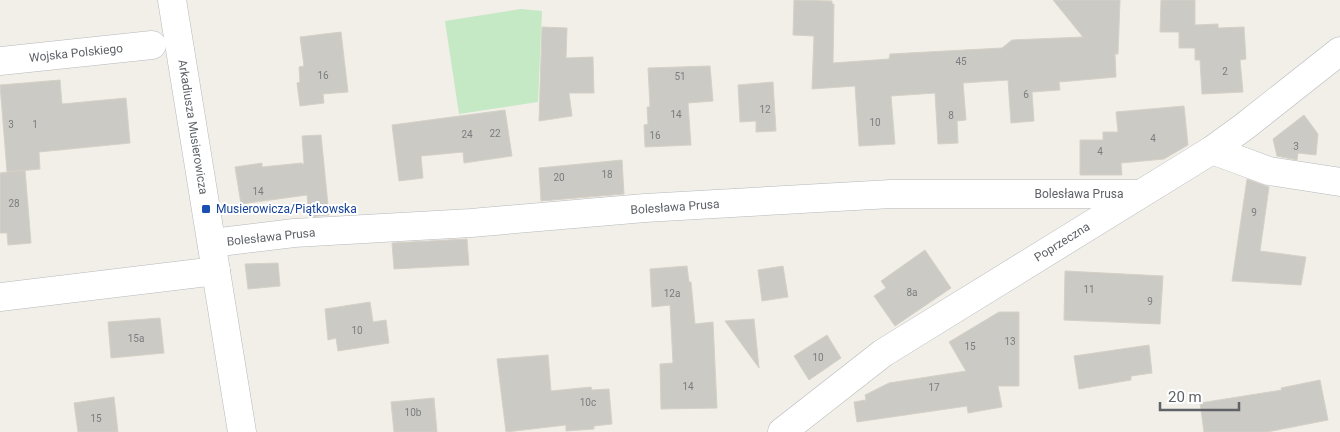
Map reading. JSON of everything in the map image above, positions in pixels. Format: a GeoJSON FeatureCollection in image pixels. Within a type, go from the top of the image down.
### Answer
{"type":"FeatureCollection","features":[{"type":"Feature","properties":{"kind":"street","name":"Arkadiusza Musierowicza"},"geometry":{"type":"LineString","coordinates":[[172,0],[242,432]]}},
{"type":"Feature","properties":{"kind":"street","name":"Wojska Polskiego"},"geometry":{"type":"LineString","coordinates":[[0,61],[152,44]]}},
{"type":"Feature","properties":{"kind":"street","name":"Poprzeczna"},"geometry":{"type":"LineString","coordinates":[[782,432],[883,353],[1212,150],[1340,51]]}},
{"type":"Feature","properties":{"kind":"street"},"geometry":{"type":"LineString","coordinates":[[1212,150],[1269,171],[1340,182]]}},
{"type":"Feature","properties":{"kind":"street","name":"Bolesława Prusa"},"geometry":{"type":"LineString","coordinates":[[212,244],[294,233],[471,222],[645,208],[881,194],[1139,194]]}},
{"type":"Feature","properties":{"kind":"street"},"geometry":{"type":"LineString","coordinates":[[0,297],[216,271]]}},
{"type":"Feature","properties":{"kind":"green space"},"geometry":{"type":"Polygon","coordinates":[[[521,9],[542,11],[538,102],[459,114],[445,21],[521,9]]]}},
{"type":"Feature","properties":{"kind":"building"},"geometry":{"type":"Polygon","coordinates":[[[794,0],[832,1],[832,4],[834,4],[833,63],[889,59],[890,54],[1002,48],[1012,40],[1083,37],[1053,0],[1120,0],[1118,54],[1115,54],[1116,77],[1059,82],[1060,90],[1032,92],[1034,121],[1011,123],[1008,80],[963,83],[966,120],[957,121],[958,143],[938,144],[935,93],[891,96],[895,144],[859,146],[855,86],[812,89],[814,36],[793,35],[794,0]]]}},
{"type":"Feature","properties":{"kind":"building"},"geometry":{"type":"Polygon","coordinates":[[[1161,0],[1195,0],[1195,25],[1218,24],[1218,28],[1244,27],[1246,59],[1240,60],[1243,92],[1202,94],[1200,60],[1195,60],[1195,48],[1179,48],[1179,32],[1160,32],[1161,0]]]}},
{"type":"Feature","properties":{"kind":"building"},"geometry":{"type":"Polygon","coordinates":[[[542,27],[567,28],[566,58],[593,57],[594,93],[569,93],[572,116],[539,121],[542,27]]]}},
{"type":"Feature","properties":{"kind":"building"},"geometry":{"type":"Polygon","coordinates":[[[341,32],[348,92],[323,94],[324,103],[300,106],[297,83],[300,82],[299,67],[304,66],[300,37],[341,32]]]}},
{"type":"Feature","properties":{"kind":"building"},"geometry":{"type":"Polygon","coordinates":[[[710,66],[713,101],[688,103],[691,145],[645,147],[644,125],[648,124],[647,107],[650,107],[648,68],[710,66]]]}},
{"type":"Feature","properties":{"kind":"building"},"geometry":{"type":"Polygon","coordinates":[[[60,80],[62,104],[126,98],[130,143],[39,152],[40,169],[7,172],[0,85],[60,80]]]}},
{"type":"Feature","properties":{"kind":"building"},"geometry":{"type":"Polygon","coordinates":[[[773,82],[776,131],[756,132],[756,121],[740,122],[738,85],[773,82]]]}},
{"type":"Feature","properties":{"kind":"building"},"geometry":{"type":"Polygon","coordinates":[[[1184,106],[1188,145],[1164,159],[1121,163],[1122,175],[1080,175],[1080,140],[1103,140],[1103,132],[1118,132],[1116,112],[1184,106]]]}},
{"type":"Feature","properties":{"kind":"building"},"geometry":{"type":"Polygon","coordinates":[[[505,110],[512,156],[464,163],[463,152],[421,156],[423,178],[399,181],[392,125],[505,110]]]}},
{"type":"Feature","properties":{"kind":"building"},"geometry":{"type":"Polygon","coordinates":[[[1304,115],[1318,134],[1316,155],[1298,153],[1297,160],[1277,156],[1273,139],[1304,115]]]}},
{"type":"Feature","properties":{"kind":"building"},"geometry":{"type":"Polygon","coordinates":[[[321,135],[329,215],[309,217],[307,195],[241,204],[235,167],[262,163],[262,167],[304,164],[302,136],[321,135]]]}},
{"type":"Feature","properties":{"kind":"building"},"geometry":{"type":"Polygon","coordinates":[[[622,160],[624,194],[541,201],[539,168],[622,160]]]}},
{"type":"Feature","properties":{"kind":"building"},"geometry":{"type":"Polygon","coordinates":[[[25,170],[31,243],[8,245],[7,233],[0,233],[0,173],[25,170]]]}},
{"type":"Feature","properties":{"kind":"building"},"geometry":{"type":"Polygon","coordinates":[[[1247,179],[1269,187],[1260,251],[1306,257],[1301,285],[1232,281],[1247,179]]]}},
{"type":"Feature","properties":{"kind":"building"},"geometry":{"type":"Polygon","coordinates":[[[467,239],[469,265],[394,269],[392,243],[467,239]]]}},
{"type":"Feature","properties":{"kind":"building"},"geometry":{"type":"Polygon","coordinates":[[[925,250],[951,288],[895,326],[874,296],[886,288],[881,281],[925,250]]]}},
{"type":"Feature","properties":{"kind":"building"},"geometry":{"type":"Polygon","coordinates":[[[278,263],[280,286],[248,289],[245,264],[278,263]]]}},
{"type":"Feature","properties":{"kind":"building"},"geometry":{"type":"Polygon","coordinates":[[[687,266],[689,282],[691,282],[695,324],[713,322],[717,408],[661,409],[660,364],[673,363],[670,305],[652,307],[650,269],[687,266]]]}},
{"type":"Feature","properties":{"kind":"building"},"geometry":{"type":"Polygon","coordinates":[[[783,266],[788,297],[762,301],[758,270],[783,266]]]}},
{"type":"Feature","properties":{"kind":"building"},"geometry":{"type":"Polygon","coordinates":[[[1065,271],[1163,276],[1160,324],[1064,320],[1065,271]]]}},
{"type":"Feature","properties":{"kind":"building"},"geometry":{"type":"Polygon","coordinates":[[[370,302],[373,322],[386,320],[389,343],[338,351],[336,338],[328,340],[325,309],[370,302]]]}},
{"type":"Feature","properties":{"kind":"building"},"geometry":{"type":"Polygon","coordinates":[[[999,312],[1019,312],[1019,386],[998,386],[1002,407],[968,413],[967,406],[857,422],[854,402],[866,400],[865,395],[889,383],[966,371],[949,342],[999,312]]]}},
{"type":"Feature","properties":{"kind":"building"},"geometry":{"type":"Polygon","coordinates":[[[160,318],[164,353],[111,358],[108,322],[160,318]]]}},
{"type":"Feature","properties":{"kind":"building"},"geometry":{"type":"Polygon","coordinates":[[[754,319],[759,368],[725,321],[754,319]]]}},
{"type":"Feature","properties":{"kind":"building"},"geometry":{"type":"Polygon","coordinates":[[[827,335],[841,358],[809,380],[794,356],[827,335]]]}},
{"type":"Feature","properties":{"kind":"building"},"geometry":{"type":"Polygon","coordinates":[[[1149,345],[1152,373],[1131,376],[1131,380],[1079,389],[1074,356],[1149,345]]]}},
{"type":"Feature","properties":{"kind":"building"},"geometry":{"type":"Polygon","coordinates":[[[548,355],[551,391],[591,387],[592,390],[609,389],[612,424],[594,426],[594,429],[566,431],[566,425],[506,432],[497,359],[548,355]]]}},
{"type":"Feature","properties":{"kind":"building"},"geometry":{"type":"Polygon","coordinates":[[[1320,380],[1328,420],[1267,432],[1204,432],[1200,403],[1282,390],[1281,388],[1320,380]]]}},
{"type":"Feature","properties":{"kind":"building"},"geometry":{"type":"Polygon","coordinates":[[[114,397],[118,432],[78,432],[74,403],[114,397]]]}},
{"type":"Feature","properties":{"kind":"building"},"geometry":{"type":"Polygon","coordinates":[[[434,398],[437,432],[394,432],[391,402],[434,398]]]}},
{"type":"Feature","properties":{"kind":"place","name":"Musierowicza/Piątkowska"},"geometry":{"type":"Point","coordinates":[206,209]}}]}
